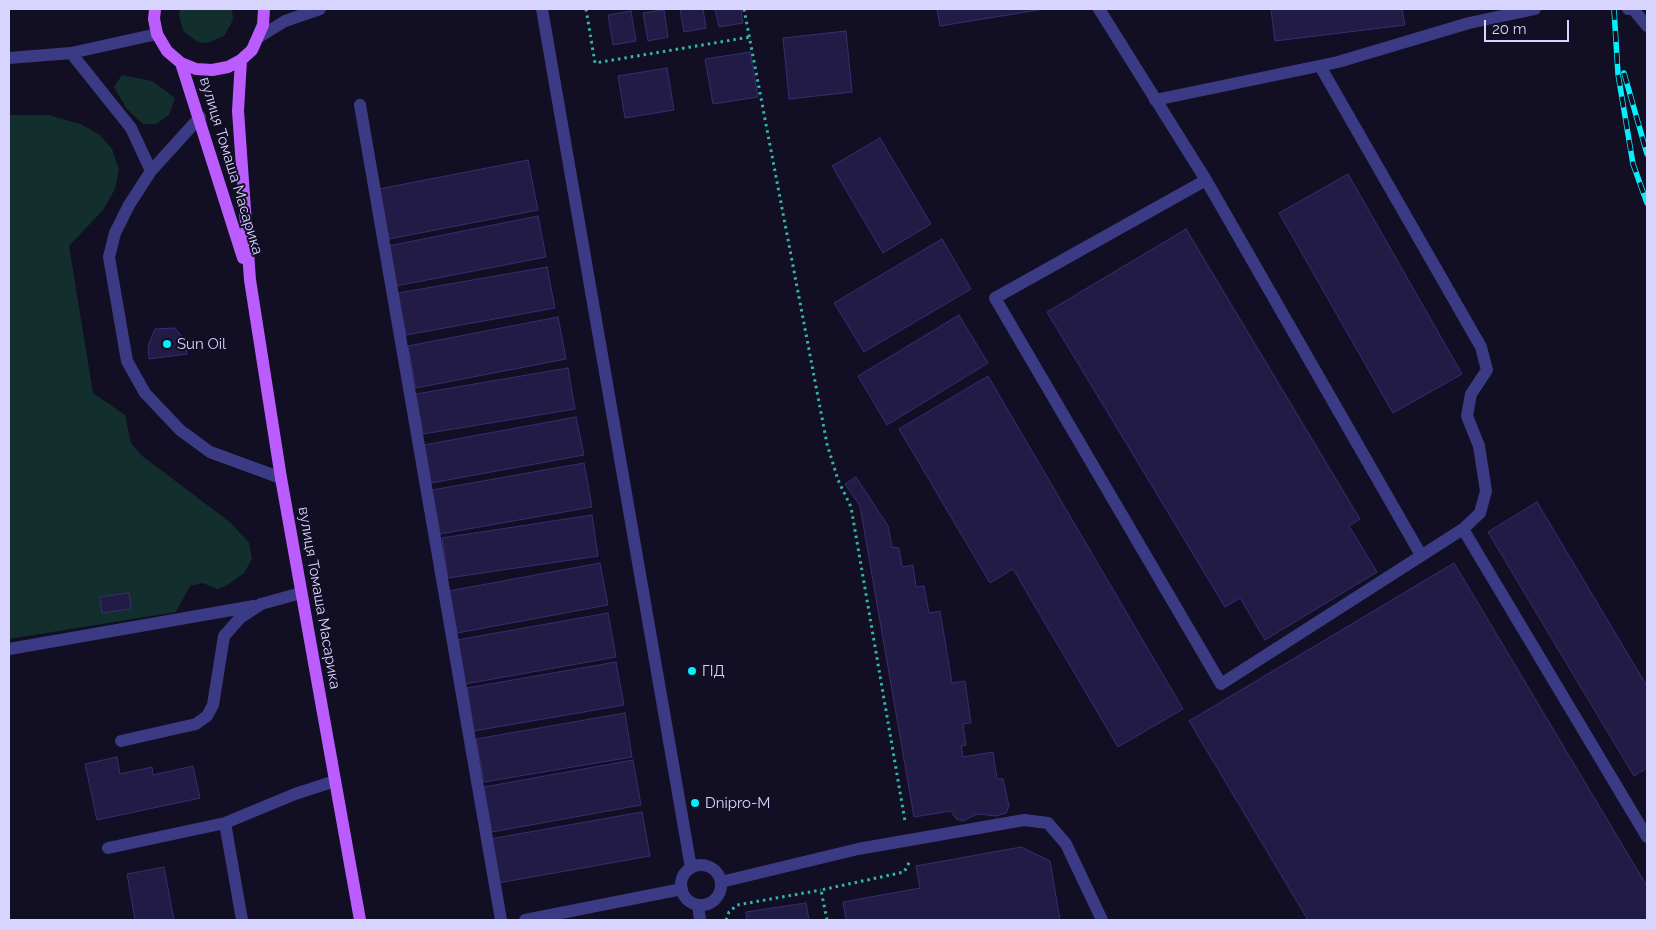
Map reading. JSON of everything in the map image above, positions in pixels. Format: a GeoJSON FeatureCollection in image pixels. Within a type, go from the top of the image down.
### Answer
{"type":"FeatureCollection","features":[{"type":"Feature","properties":{"kind":"main road"},"geometry":{"type":"LineString","coordinates":[[155,9],[154,19],[157,34],[167,51],[181,63],[196,68],[212,70],[228,67],[241,60],[252,50],[260,37],[264,9]]}},
{"type":"Feature","properties":{"kind":"main road","name":"вулиця Томаша Масарика"},"geometry":{"type":"LineString","coordinates":[[241,60],[238,110],[250,280],[281,478],[360,920]]}},
{"type":"Feature","properties":{"kind":"main road","name":"вулиця Томаша Масарика"},"geometry":{"type":"LineString","coordinates":[[181,63],[200,117],[250,280]]}},
{"type":"Feature","properties":{"kind":"street"},"geometry":{"type":"LineString","coordinates":[[260,37],[286,21],[320,9]]}},
{"type":"Feature","properties":{"kind":"street"},"geometry":{"type":"LineString","coordinates":[[542,9],[691,868]]}},
{"type":"Feature","properties":{"kind":"street"},"geometry":{"type":"LineString","coordinates":[[1099,9],[1206,180],[1421,555]]}},
{"type":"Feature","properties":{"kind":"street"},"geometry":{"type":"LineString","coordinates":[[1155,100],[1320,66],[1469,23],[1535,9]]}},
{"type":"Feature","properties":{"kind":"street"},"geometry":{"type":"LineString","coordinates":[[1628,9],[1633,9],[1647,26]]}},
{"type":"Feature","properties":{"kind":"street"},"geometry":{"type":"LineString","coordinates":[[9,58],[71,53],[157,34]]}},
{"type":"Feature","properties":{"kind":"street"},"geometry":{"type":"LineString","coordinates":[[71,53],[130,128],[151,171]]}},
{"type":"Feature","properties":{"kind":"street"},"geometry":{"type":"LineString","coordinates":[[1206,180],[995,298],[1221,684],[1463,529],[1480,513],[1486,491],[1479,446],[1467,416],[1471,394],[1487,370],[1481,347],[1320,66]]}},
{"type":"Feature","properties":{"kind":"street"},"geometry":{"type":"LineString","coordinates":[[360,105],[501,920]]}},
{"type":"Feature","properties":{"kind":"street"},"geometry":{"type":"LineString","coordinates":[[200,117],[151,171],[129,204],[115,233],[109,257],[127,361],[145,393],[180,430],[210,452],[281,478]]}},
{"type":"Feature","properties":{"kind":"street"},"geometry":{"type":"LineString","coordinates":[[1463,529],[1647,836]]}},
{"type":"Feature","properties":{"kind":"street"},"geometry":{"type":"LineString","coordinates":[[9,649],[261,604],[301,594]]}},
{"type":"Feature","properties":{"kind":"street"},"geometry":{"type":"LineString","coordinates":[[120,741],[196,724],[207,716],[213,704],[224,636],[240,618],[261,604]]}},
{"type":"Feature","properties":{"kind":"street"},"geometry":{"type":"LineString","coordinates":[[108,848],[225,823],[295,794],[335,781]]}},
{"type":"Feature","properties":{"kind":"street"},"geometry":{"type":"LineString","coordinates":[[721,882],[858,849],[1024,820],[1048,823],[1066,844],[1102,920]]}},
{"type":"Feature","properties":{"kind":"street"},"geometry":{"type":"LineString","coordinates":[[225,823],[242,920]]}},
{"type":"Feature","properties":{"kind":"street"},"geometry":{"type":"LineString","coordinates":[[700,865],[709,867],[717,873],[721,882],[720,891],[715,899],[707,904],[698,905],[684,896],[682,881],[691,868],[700,865]]}},
{"type":"Feature","properties":{"kind":"street"},"geometry":{"type":"LineString","coordinates":[[525,920],[682,888]]}},
{"type":"Feature","properties":{"kind":"street"},"geometry":{"type":"LineString","coordinates":[[698,905],[700,920]]}},
{"type":"Feature","properties":{"kind":"path"},"geometry":{"type":"LineString","coordinates":[[586,9],[595,63],[750,37]]}},
{"type":"Feature","properties":{"kind":"path"},"geometry":{"type":"LineString","coordinates":[[726,920],[729,912],[737,906],[904,872],[912,857],[851,508],[838,480],[828,444],[744,9]]}},
{"type":"Feature","properties":{"kind":"path"},"geometry":{"type":"LineString","coordinates":[[822,890],[827,920]]}},
{"type":"Feature","properties":{"kind":"green space"},"geometry":{"type":"Polygon","coordinates":[[[180,9],[232,9],[233,20],[224,36],[207,43],[198,42],[184,32],[179,16],[180,9]]]}},
{"type":"Feature","properties":{"kind":"green space"},"geometry":{"type":"Polygon","coordinates":[[[122,75],[152,81],[175,98],[169,115],[156,124],[143,124],[127,109],[114,87],[122,75]]]}},
{"type":"Feature","properties":{"kind":"green space"},"geometry":{"type":"Polygon","coordinates":[[[9,115],[48,115],[80,124],[100,135],[112,149],[119,170],[115,189],[103,210],[69,246],[93,393],[125,415],[131,443],[141,455],[231,523],[249,543],[252,559],[244,573],[226,586],[217,589],[203,583],[190,586],[176,612],[9,639],[9,115]]]}},
{"type":"Feature","properties":{"kind":"building"},"geometry":{"type":"Polygon","coordinates":[[[680,9],[703,9],[706,28],[684,32],[680,9]]]}},
{"type":"Feature","properties":{"kind":"building"},"geometry":{"type":"Polygon","coordinates":[[[715,9],[741,9],[743,23],[719,27],[715,9]]]}},
{"type":"Feature","properties":{"kind":"building"},"geometry":{"type":"Polygon","coordinates":[[[937,9],[1044,9],[940,26],[937,9]]]}},
{"type":"Feature","properties":{"kind":"building"},"geometry":{"type":"Polygon","coordinates":[[[1271,9],[1402,9],[1405,25],[1275,41],[1271,9]]]}},
{"type":"Feature","properties":{"kind":"building"},"geometry":{"type":"Polygon","coordinates":[[[664,10],[668,37],[648,41],[643,13],[664,10]]]}},
{"type":"Feature","properties":{"kind":"building"},"geometry":{"type":"Polygon","coordinates":[[[631,11],[636,41],[613,45],[608,15],[631,11]]]}},
{"type":"Feature","properties":{"kind":"building"},"geometry":{"type":"Polygon","coordinates":[[[846,31],[852,92],[789,99],[783,38],[846,31]]]}},
{"type":"Feature","properties":{"kind":"building"},"geometry":{"type":"Polygon","coordinates":[[[750,52],[758,97],[713,104],[705,59],[750,52]]]}},
{"type":"Feature","properties":{"kind":"building"},"geometry":{"type":"Polygon","coordinates":[[[667,68],[674,110],[625,118],[618,76],[667,68]]]}},
{"type":"Feature","properties":{"kind":"building"},"geometry":{"type":"Polygon","coordinates":[[[880,138],[931,224],[883,253],[832,166],[880,138]]]}},
{"type":"Feature","properties":{"kind":"building"},"geometry":{"type":"Polygon","coordinates":[[[528,160],[538,210],[389,239],[379,189],[528,160]]]}},
{"type":"Feature","properties":{"kind":"building"},"geometry":{"type":"Polygon","coordinates":[[[1348,174],[1462,374],[1393,413],[1279,213],[1348,174]]]}},
{"type":"Feature","properties":{"kind":"building"},"geometry":{"type":"Polygon","coordinates":[[[538,216],[546,257],[396,286],[388,246],[538,216]]]}},
{"type":"Feature","properties":{"kind":"building"},"geometry":{"type":"Polygon","coordinates":[[[1186,229],[1360,519],[1349,526],[1377,572],[1265,640],[1240,598],[1225,607],[1047,312],[1186,229]]]}},
{"type":"Feature","properties":{"kind":"building"},"geometry":{"type":"Polygon","coordinates":[[[942,239],[971,289],[864,352],[834,303],[942,239]]]}},
{"type":"Feature","properties":{"kind":"building"},"geometry":{"type":"Polygon","coordinates":[[[547,267],[555,308],[406,335],[398,293],[547,267]]]}},
{"type":"Feature","properties":{"kind":"building"},"geometry":{"type":"Polygon","coordinates":[[[959,315],[988,363],[887,425],[858,376],[959,315]]]}},
{"type":"Feature","properties":{"kind":"building"},"geometry":{"type":"Polygon","coordinates":[[[558,317],[566,359],[416,388],[408,346],[558,317]]]}},
{"type":"Feature","properties":{"kind":"building","name":"Sun Oil"},"geometry":{"type":"Polygon","coordinates":[[[175,328],[186,342],[187,354],[149,359],[148,346],[155,329],[175,328]]]}},
{"type":"Feature","properties":{"kind":"building"},"geometry":{"type":"Polygon","coordinates":[[[568,368],[575,409],[423,434],[416,394],[568,368]]]}},
{"type":"Feature","properties":{"kind":"building"},"geometry":{"type":"Polygon","coordinates":[[[988,376],[1183,709],[1118,747],[1013,569],[990,583],[899,429],[988,376]]]}},
{"type":"Feature","properties":{"kind":"building"},"geometry":{"type":"Polygon","coordinates":[[[576,417],[584,455],[431,483],[424,445],[576,417]]]}},
{"type":"Feature","properties":{"kind":"building"},"geometry":{"type":"Polygon","coordinates":[[[584,463],[592,507],[440,534],[432,490],[584,463]]]}},
{"type":"Feature","properties":{"kind":"building"},"geometry":{"type":"Polygon","coordinates":[[[856,477],[888,526],[892,547],[899,548],[902,567],[913,565],[916,587],[924,586],[929,613],[940,611],[952,683],[965,681],[971,723],[963,724],[966,745],[961,746],[963,757],[993,752],[997,779],[1003,779],[1009,806],[1006,813],[997,816],[977,814],[963,821],[956,819],[951,811],[914,817],[860,506],[845,484],[856,477]]]}},
{"type":"Feature","properties":{"kind":"building"},"geometry":{"type":"Polygon","coordinates":[[[1537,502],[1647,686],[1647,768],[1634,776],[1488,532],[1537,502]]]}},
{"type":"Feature","properties":{"kind":"building"},"geometry":{"type":"Polygon","coordinates":[[[592,515],[598,556],[448,578],[442,538],[592,515]]]}},
{"type":"Feature","properties":{"kind":"building"},"geometry":{"type":"Polygon","coordinates":[[[600,563],[608,605],[457,633],[449,591],[600,563]]]}},
{"type":"Feature","properties":{"kind":"building"},"geometry":{"type":"Polygon","coordinates":[[[1454,563],[1647,886],[1647,920],[1308,920],[1189,721],[1454,563]]]}},
{"type":"Feature","properties":{"kind":"building"},"geometry":{"type":"Polygon","coordinates":[[[129,593],[131,609],[102,613],[100,597],[129,593]]]}},
{"type":"Feature","properties":{"kind":"building"},"geometry":{"type":"Polygon","coordinates":[[[608,613],[616,657],[465,684],[457,640],[608,613]]]}},
{"type":"Feature","properties":{"kind":"building"},"geometry":{"type":"Polygon","coordinates":[[[616,662],[624,705],[474,731],[467,688],[616,662]]]}},
{"type":"Feature","properties":{"kind":"building"},"geometry":{"type":"Polygon","coordinates":[[[625,713],[632,757],[484,782],[476,739],[625,713]]]}},
{"type":"Feature","properties":{"kind":"building"},"geometry":{"type":"Polygon","coordinates":[[[117,757],[120,774],[152,767],[153,775],[193,766],[200,798],[97,820],[85,764],[117,757]]]}},
{"type":"Feature","properties":{"kind":"building"},"geometry":{"type":"Polygon","coordinates":[[[633,760],[641,805],[492,832],[484,787],[633,760]]]}},
{"type":"Feature","properties":{"kind":"building"},"geometry":{"type":"Polygon","coordinates":[[[642,812],[650,856],[498,883],[490,839],[642,812]]]}},
{"type":"Feature","properties":{"kind":"building"},"geometry":{"type":"Polygon","coordinates":[[[1021,847],[1050,861],[1060,920],[846,920],[843,902],[920,888],[916,866],[1021,847]]]}},
{"type":"Feature","properties":{"kind":"building"},"geometry":{"type":"Polygon","coordinates":[[[164,867],[174,920],[135,920],[127,874],[164,867]]]}},
{"type":"Feature","properties":{"kind":"building"},"geometry":{"type":"Polygon","coordinates":[[[806,903],[809,920],[747,920],[746,912],[806,903]]]}},
{"type":"Feature","properties":{"kind":"railway"},"geometry":{"type":"LineString","coordinates":[[1614,9],[1618,74],[1633,164],[1647,203]]}},
{"type":"Feature","properties":{"kind":"railway"},"geometry":{"type":"LineString","coordinates":[[1624,73],[1647,154]]}},
{"type":"Feature","properties":{"kind":"place","name":"Sun Oil"},"geometry":{"type":"Point","coordinates":[167,344]}},
{"type":"Feature","properties":{"kind":"place","name":"ГІД"},"geometry":{"type":"Point","coordinates":[692,671]}},
{"type":"Feature","properties":{"kind":"place","name":"Dnipro-M"},"geometry":{"type":"Point","coordinates":[695,803]}}]}
